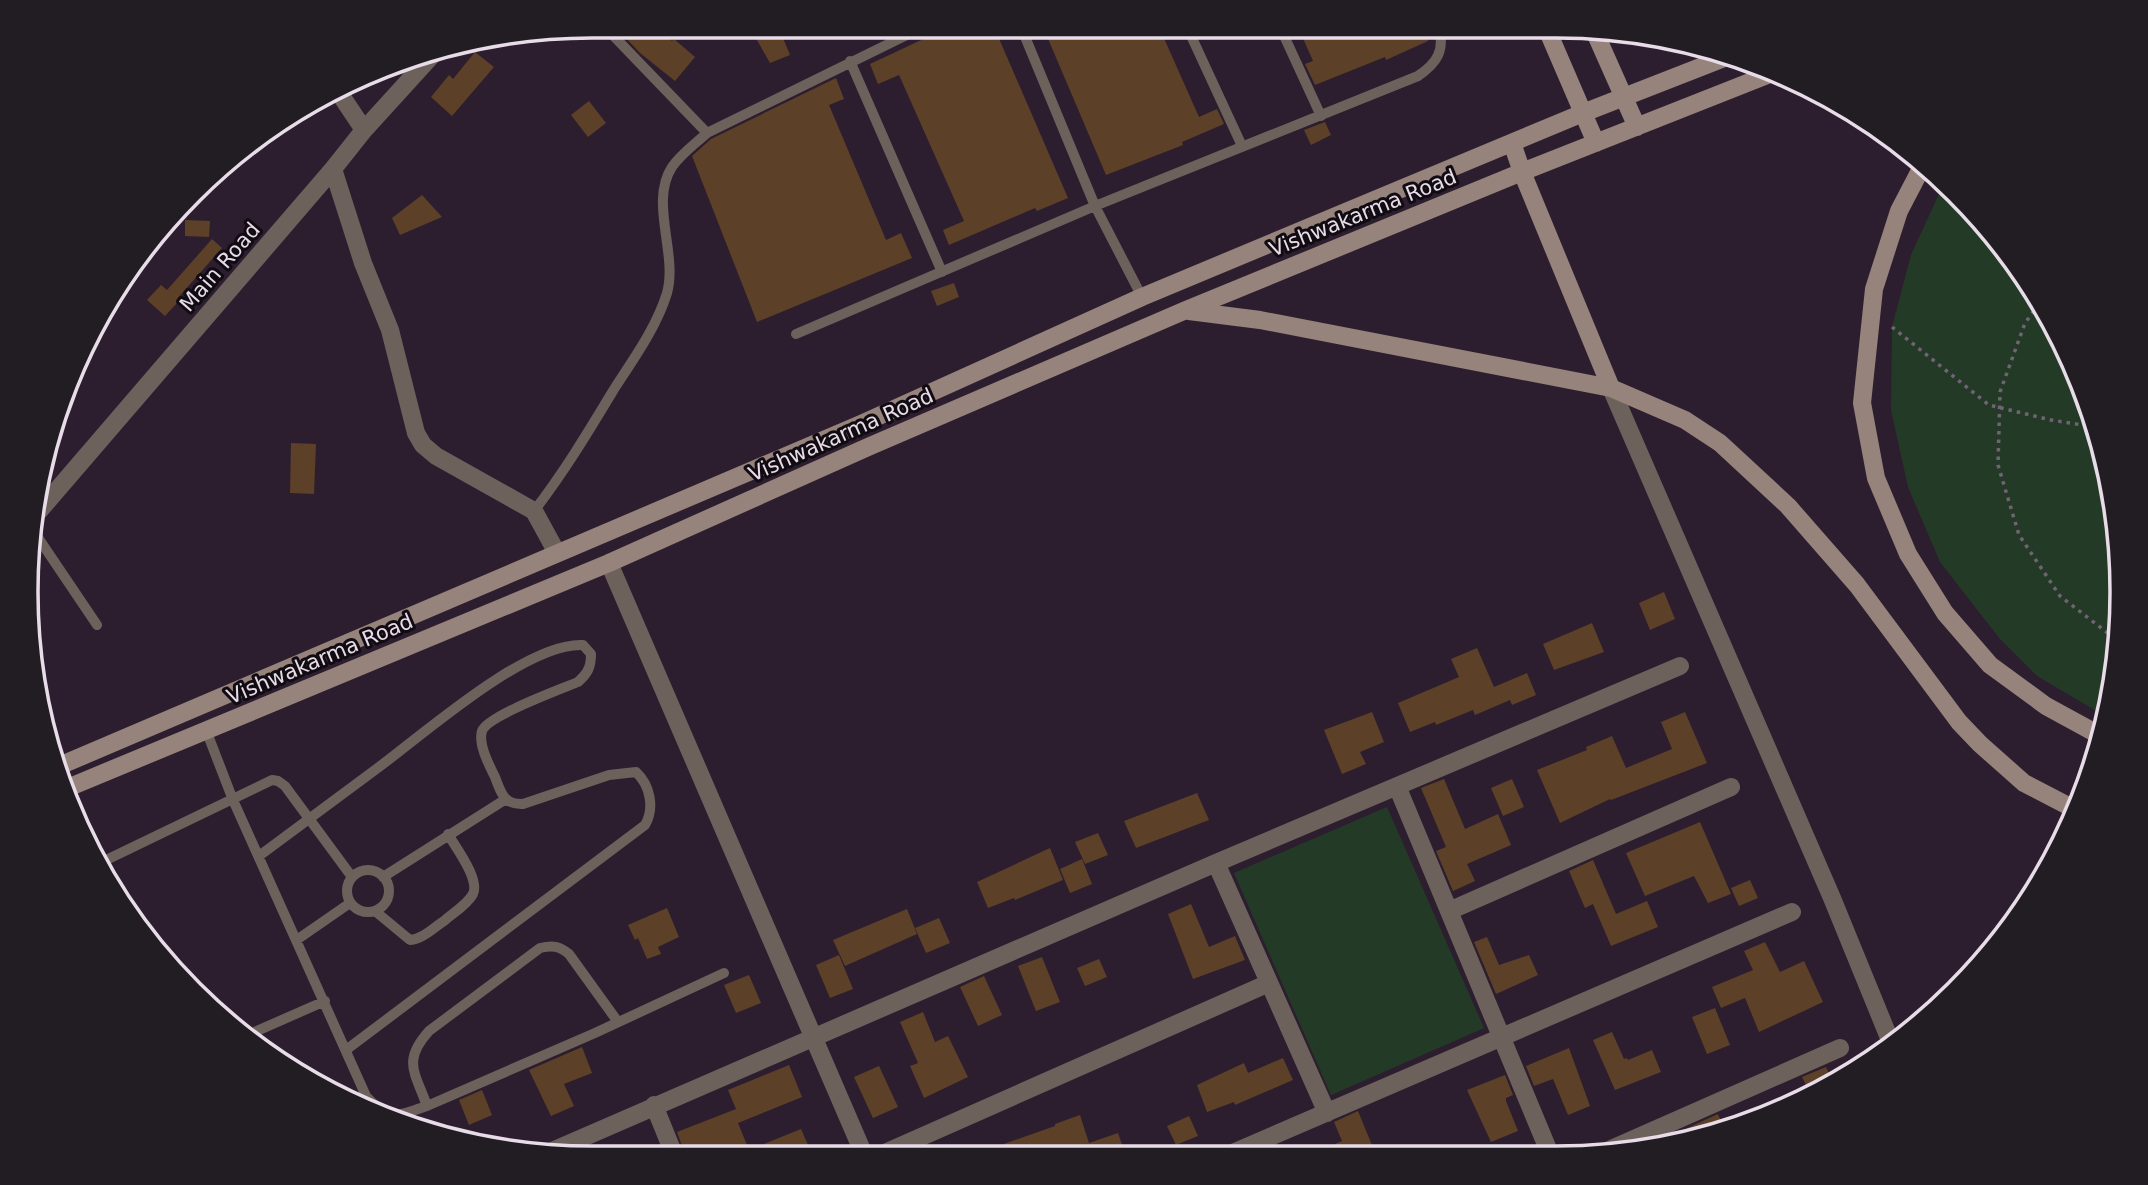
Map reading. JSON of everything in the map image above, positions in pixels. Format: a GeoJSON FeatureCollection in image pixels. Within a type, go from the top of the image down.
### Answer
{"type":"FeatureCollection","features":[{"type":"Feature","properties":{"kind":"main road"},"geometry":{"type":"LineString","coordinates":[[1551,38],[1596,143]]}},
{"type":"Feature","properties":{"kind":"main road"},"geometry":{"type":"LineString","coordinates":[[1599,41],[1637,127]]}},
{"type":"Feature","properties":{"kind":"main road","name":"Vishwakarma Road"},"geometry":{"type":"LineString","coordinates":[[66,763],[861,424],[1142,297],[1512,143],[1715,62]]}},
{"type":"Feature","properties":{"kind":"main road","name":"Vishwakarma Road"},"geometry":{"type":"LineString","coordinates":[[74,785],[609,563],[1186,310],[1760,78]]}},
{"type":"Feature","properties":{"kind":"main road"},"geometry":{"type":"LineString","coordinates":[[1512,143],[1611,388]]}},
{"type":"Feature","properties":{"kind":"main road"},"geometry":{"type":"LineString","coordinates":[[1918,174],[1899,211],[1874,289],[1862,403],[1876,478],[1908,554],[1945,613],[1990,665],[2046,706],[2092,731]]}},
{"type":"Feature","properties":{"kind":"main road"},"geometry":{"type":"LineString","coordinates":[[1186,310],[1260,320],[1611,388],[1685,420],[1720,443],[1788,506],[1857,585],[1959,722],[1980,744],[2024,783],[2067,805]]}},
{"type":"Feature","properties":{"kind":"main road"},"geometry":{"type":"LineString","coordinates":[[738,476],[747,501]]}},
{"type":"Feature","properties":{"kind":"street","name":"Main Road"},"geometry":{"type":"LineString","coordinates":[[46,503],[364,130],[423,65]]}},
{"type":"Feature","properties":{"kind":"street"},"geometry":{"type":"LineString","coordinates":[[343,98],[364,130]]}},
{"type":"Feature","properties":{"kind":"street"},"geometry":{"type":"LineString","coordinates":[[333,169],[363,263],[390,330],[416,433],[423,445],[436,456],[534,511],[557,553]]}},
{"type":"Feature","properties":{"kind":"street"},"geometry":{"type":"LineString","coordinates":[[1611,388],[1832,898],[1888,1035]]}},
{"type":"Feature","properties":{"kind":"street"},"geometry":{"type":"LineString","coordinates":[[609,563],[860,1146]]}},
{"type":"Feature","properties":{"kind":"street"},"geometry":{"type":"LineString","coordinates":[[566,1145],[654,1105],[1679,666]]}},
{"type":"Feature","properties":{"kind":"street"},"geometry":{"type":"LineString","coordinates":[[1397,786],[1547,1146]]}},
{"type":"Feature","properties":{"kind":"street"},"geometry":{"type":"LineString","coordinates":[[1449,911],[1731,786]]}},
{"type":"Feature","properties":{"kind":"street"},"geometry":{"type":"LineString","coordinates":[[1216,863],[1327,1113]]}},
{"type":"Feature","properties":{"kind":"street"},"geometry":{"type":"LineString","coordinates":[[1249,1146],[1792,912]]}},
{"type":"Feature","properties":{"kind":"street"},"geometry":{"type":"LineString","coordinates":[[901,1146],[1269,983]]}},
{"type":"Feature","properties":{"kind":"street"},"geometry":{"type":"LineString","coordinates":[[1627,1142],[1840,1048]]}},
{"type":"Feature","properties":{"kind":"street"},"geometry":{"type":"LineString","coordinates":[[654,1105],[671,1146]]}},
{"type":"Feature","properties":{"kind":"lane"},"geometry":{"type":"LineString","coordinates":[[615,38],[706,134]]}},
{"type":"Feature","properties":{"kind":"lane"},"geometry":{"type":"LineString","coordinates":[[534,511],[558,480],[636,355],[658,314],[667,292],[670,273],[663,207],[667,178],[679,159],[706,134],[899,38]]}},
{"type":"Feature","properties":{"kind":"lane"},"geometry":{"type":"LineString","coordinates":[[1026,38],[1095,206],[1142,297]]}},
{"type":"Feature","properties":{"kind":"lane"},"geometry":{"type":"LineString","coordinates":[[1192,38],[1242,146]]}},
{"type":"Feature","properties":{"kind":"lane"},"geometry":{"type":"LineString","coordinates":[[1285,38],[1321,116]]}},
{"type":"Feature","properties":{"kind":"lane"},"geometry":{"type":"LineString","coordinates":[[796,334],[1095,206],[1418,76],[1431,66],[1440,54],[1441,38]]}},
{"type":"Feature","properties":{"kind":"lane"},"geometry":{"type":"LineString","coordinates":[[850,61],[942,272]]}},
{"type":"Feature","properties":{"kind":"lane"},"geometry":{"type":"LineString","coordinates":[[41,542],[97,625]]}},
{"type":"Feature","properties":{"kind":"lane"},"geometry":{"type":"LineString","coordinates":[[259,856],[470,697],[524,663],[551,649],[570,644],[583,645],[591,654],[591,665],[578,682],[499,716],[486,725],[482,732],[482,741],[506,799],[513,804],[523,804],[608,775],[636,772],[642,777],[652,807],[645,825],[346,1050]]}},
{"type":"Feature","properties":{"kind":"lane"},"geometry":{"type":"LineString","coordinates":[[206,730],[233,800],[369,1099]]}},
{"type":"Feature","properties":{"kind":"lane"},"geometry":{"type":"LineString","coordinates":[[108,859],[265,783],[278,781],[285,786],[352,877]]}},
{"type":"Feature","properties":{"kind":"lane"},"geometry":{"type":"LineString","coordinates":[[383,877],[506,799]]}},
{"type":"Feature","properties":{"kind":"lane"},"geometry":{"type":"LineString","coordinates":[[375,911],[410,940],[425,935],[464,905],[473,894],[475,885],[448,834]]}},
{"type":"Feature","properties":{"kind":"lane"},"geometry":{"type":"LineString","coordinates":[[363,871],[377,873],[383,877],[388,896],[386,902],[375,911],[361,911],[350,903],[346,890],[352,877],[363,871]]}},
{"type":"Feature","properties":{"kind":"lane"},"geometry":{"type":"LineString","coordinates":[[298,939],[350,903]]}},
{"type":"Feature","properties":{"kind":"lane"},"geometry":{"type":"LineString","coordinates":[[427,1106],[412,1063],[413,1052],[420,1042],[429,1031],[540,948],[551,945],[560,947],[569,954],[618,1022]]}},
{"type":"Feature","properties":{"kind":"lane"},"geometry":{"type":"LineString","coordinates":[[405,1114],[724,973]]}},
{"type":"Feature","properties":{"kind":"lane"},"geometry":{"type":"LineString","coordinates":[[255,1032],[325,1001]]}},
{"type":"Feature","properties":{"kind":"path"},"geometry":{"type":"LineString","coordinates":[[2033,312],[2025,323],[2000,392],[1998,465],[2019,535],[2060,596],[2108,633]]}},
{"type":"Feature","properties":{"kind":"path"},"geometry":{"type":"LineString","coordinates":[[1892,327],[1989,405],[2050,421],[2084,426]]}},
{"type":"Feature","properties":{"kind":"green space"},"geometry":{"type":"Polygon","coordinates":[[[1939,193],[1972,227],[2016,285],[2052,347],[2067,380],[2091,449],[2105,520],[2110,592],[2105,665],[2097,711],[2037,676],[2000,639],[1940,562],[1908,487],[1891,410],[1892,327],[1911,255],[1939,193]]]}},
{"type":"Feature","properties":{"kind":"green space"},"geometry":{"type":"Polygon","coordinates":[[[1387,807],[1484,1028],[1331,1095],[1234,873],[1387,807]]]}},
{"type":"Feature","properties":{"kind":"building"},"geometry":{"type":"Polygon","coordinates":[[[626,38],[674,39],[695,57],[675,81],[626,38]]]}},
{"type":"Feature","properties":{"kind":"building"},"geometry":{"type":"Polygon","coordinates":[[[756,38],[783,38],[790,55],[770,63],[756,38]]]}},
{"type":"Feature","properties":{"kind":"building"},"geometry":{"type":"Polygon","coordinates":[[[926,38],[999,38],[1068,198],[1037,211],[1035,208],[949,245],[943,230],[964,221],[899,75],[878,84],[870,64],[926,38]]]}},
{"type":"Feature","properties":{"kind":"building"},"geometry":{"type":"Polygon","coordinates":[[[1048,38],[1164,38],[1199,117],[1217,109],[1224,124],[1182,142],[1183,145],[1106,175],[1048,38]]]}},
{"type":"Feature","properties":{"kind":"building"},"geometry":{"type":"Polygon","coordinates":[[[1303,38],[1427,38],[1428,41],[1386,60],[1385,57],[1315,85],[1305,64],[1313,61],[1303,38]]]}},
{"type":"Feature","properties":{"kind":"building"},"geometry":{"type":"Polygon","coordinates":[[[475,52],[494,67],[452,116],[431,97],[449,75],[453,79],[475,52]]]}},
{"type":"Feature","properties":{"kind":"building"},"geometry":{"type":"Polygon","coordinates":[[[836,78],[844,99],[829,105],[886,240],[901,233],[912,258],[757,322],[692,156],[711,139],[836,78]]]}},
{"type":"Feature","properties":{"kind":"building"},"geometry":{"type":"Polygon","coordinates":[[[589,101],[606,123],[588,137],[571,115],[589,101]]]}},
{"type":"Feature","properties":{"kind":"building"},"geometry":{"type":"Polygon","coordinates":[[[1325,122],[1331,135],[1311,145],[1304,130],[1325,122]]]}},
{"type":"Feature","properties":{"kind":"building"},"geometry":{"type":"Polygon","coordinates":[[[422,195],[442,217],[400,235],[392,218],[422,195]]]}},
{"type":"Feature","properties":{"kind":"building"},"geometry":{"type":"Polygon","coordinates":[[[185,220],[210,221],[209,237],[185,236],[185,220]]]}},
{"type":"Feature","properties":{"kind":"building"},"geometry":{"type":"Polygon","coordinates":[[[212,239],[222,248],[165,316],[147,300],[161,285],[167,290],[212,239]]]}},
{"type":"Feature","properties":{"kind":"building"},"geometry":{"type":"Polygon","coordinates":[[[954,283],[959,297],[937,306],[931,291],[954,283]]]}},
{"type":"Feature","properties":{"kind":"building"},"geometry":{"type":"Polygon","coordinates":[[[291,443],[316,444],[314,494],[290,493],[291,443]]]}},
{"type":"Feature","properties":{"kind":"building"},"geometry":{"type":"Polygon","coordinates":[[[1664,592],[1675,619],[1650,630],[1639,603],[1664,592]]]}},
{"type":"Feature","properties":{"kind":"building"},"geometry":{"type":"Polygon","coordinates":[[[1592,623],[1604,652],[1554,670],[1543,644],[1592,623]]]}},
{"type":"Feature","properties":{"kind":"building"},"geometry":{"type":"Polygon","coordinates":[[[1477,648],[1494,687],[1527,673],[1536,695],[1512,705],[1510,700],[1475,715],[1473,710],[1410,732],[1398,703],[1459,677],[1451,659],[1477,648]]]}},
{"type":"Feature","properties":{"kind":"building"},"geometry":{"type":"Polygon","coordinates":[[[1372,712],[1384,742],[1360,752],[1366,764],[1342,774],[1324,730],[1372,712]]]}},
{"type":"Feature","properties":{"kind":"building"},"geometry":{"type":"Polygon","coordinates":[[[1685,712],[1707,763],[1610,799],[1560,823],[1537,770],[1587,750],[1586,747],[1612,736],[1626,768],[1672,749],[1661,722],[1685,712]]]}},
{"type":"Feature","properties":{"kind":"building"},"geometry":{"type":"Polygon","coordinates":[[[1444,779],[1465,829],[1498,814],[1511,845],[1467,864],[1475,881],[1453,891],[1436,851],[1446,847],[1421,788],[1444,779]]]}},
{"type":"Feature","properties":{"kind":"building"},"geometry":{"type":"Polygon","coordinates":[[[1512,779],[1524,807],[1503,816],[1491,788],[1512,779]]]}},
{"type":"Feature","properties":{"kind":"building"},"geometry":{"type":"Polygon","coordinates":[[[1197,793],[1209,820],[1136,848],[1124,821],[1197,793]]]}},
{"type":"Feature","properties":{"kind":"building"},"geometry":{"type":"Polygon","coordinates":[[[1700,822],[1731,894],[1708,903],[1694,876],[1645,896],[1626,853],[1700,822]]]}},
{"type":"Feature","properties":{"kind":"building"},"geometry":{"type":"Polygon","coordinates":[[[1098,833],[1108,855],[1085,864],[1075,842],[1098,833]]]}},
{"type":"Feature","properties":{"kind":"building"},"geometry":{"type":"Polygon","coordinates":[[[1050,848],[1063,880],[988,908],[977,882],[1050,848]]]}},
{"type":"Feature","properties":{"kind":"building"},"geometry":{"type":"Polygon","coordinates":[[[1082,859],[1092,884],[1070,893],[1060,869],[1082,859]]]}},
{"type":"Feature","properties":{"kind":"building"},"geometry":{"type":"Polygon","coordinates":[[[1593,860],[1616,914],[1647,901],[1658,927],[1611,946],[1593,904],[1585,908],[1569,871],[1593,860]]]}},
{"type":"Feature","properties":{"kind":"building"},"geometry":{"type":"Polygon","coordinates":[[[1750,880],[1758,898],[1739,906],[1731,888],[1750,880]]]}},
{"type":"Feature","properties":{"kind":"building"},"geometry":{"type":"Polygon","coordinates":[[[1191,904],[1209,947],[1235,936],[1245,960],[1193,979],[1168,914],[1191,904]]]}},
{"type":"Feature","properties":{"kind":"building"},"geometry":{"type":"Polygon","coordinates":[[[667,908],[679,937],[658,947],[661,954],[647,959],[638,938],[635,940],[628,925],[667,908]]]}},
{"type":"Feature","properties":{"kind":"building"},"geometry":{"type":"Polygon","coordinates":[[[907,909],[917,934],[845,966],[833,940],[907,909]]]}},
{"type":"Feature","properties":{"kind":"building"},"geometry":{"type":"Polygon","coordinates":[[[939,918],[950,943],[926,953],[915,928],[939,918]]]}},
{"type":"Feature","properties":{"kind":"building"},"geometry":{"type":"Polygon","coordinates":[[[1487,937],[1499,965],[1529,955],[1538,975],[1496,994],[1474,942],[1487,937]]]}},
{"type":"Feature","properties":{"kind":"building"},"geometry":{"type":"Polygon","coordinates":[[[1765,942],[1780,972],[1804,961],[1823,1002],[1759,1032],[1745,998],[1721,1008],[1712,987],[1753,970],[1744,951],[1765,942]]]}},
{"type":"Feature","properties":{"kind":"building"},"geometry":{"type":"Polygon","coordinates":[[[839,955],[853,989],[830,998],[816,965],[839,955]]]}},
{"type":"Feature","properties":{"kind":"building"},"geometry":{"type":"Polygon","coordinates":[[[1042,957],[1060,1002],[1036,1011],[1018,966],[1042,957]]]}},
{"type":"Feature","properties":{"kind":"building"},"geometry":{"type":"Polygon","coordinates":[[[1099,959],[1107,977],[1085,986],[1077,968],[1099,959]]]}},
{"type":"Feature","properties":{"kind":"building"},"geometry":{"type":"Polygon","coordinates":[[[749,975],[761,1003],[736,1013],[724,985],[749,975]]]}},
{"type":"Feature","properties":{"kind":"building"},"geometry":{"type":"Polygon","coordinates":[[[984,976],[1002,1015],[978,1026],[960,987],[984,976]]]}},
{"type":"Feature","properties":{"kind":"building"},"geometry":{"type":"Polygon","coordinates":[[[1715,1008],[1730,1045],[1707,1054],[1692,1017],[1715,1008]]]}},
{"type":"Feature","properties":{"kind":"building"},"geometry":{"type":"Polygon","coordinates":[[[923,1012],[935,1042],[948,1036],[968,1077],[924,1098],[910,1066],[918,1063],[900,1022],[923,1012]]]}},
{"type":"Feature","properties":{"kind":"building"},"geometry":{"type":"Polygon","coordinates":[[[1612,1032],[1624,1059],[1628,1060],[1652,1050],[1661,1072],[1615,1090],[1593,1040],[1612,1032]]]}},
{"type":"Feature","properties":{"kind":"building"},"geometry":{"type":"Polygon","coordinates":[[[582,1047],[592,1073],[564,1084],[574,1106],[551,1116],[529,1070],[582,1047]]]}},
{"type":"Feature","properties":{"kind":"building"},"geometry":{"type":"Polygon","coordinates":[[[1569,1048],[1590,1106],[1568,1115],[1553,1079],[1534,1086],[1526,1066],[1569,1048]]]}},
{"type":"Feature","properties":{"kind":"building"},"geometry":{"type":"Polygon","coordinates":[[[1283,1058],[1293,1080],[1235,1105],[1234,1102],[1207,1112],[1197,1085],[1244,1063],[1248,1073],[1283,1058]]]}},
{"type":"Feature","properties":{"kind":"building"},"geometry":{"type":"Polygon","coordinates":[[[789,1065],[802,1097],[738,1123],[747,1146],[682,1146],[677,1132],[736,1109],[728,1090],[789,1065]]]}},
{"type":"Feature","properties":{"kind":"building"},"geometry":{"type":"Polygon","coordinates":[[[879,1066],[898,1107],[873,1118],[854,1077],[879,1066]]]}},
{"type":"Feature","properties":{"kind":"building"},"geometry":{"type":"Polygon","coordinates":[[[1826,1067],[1829,1074],[1806,1086],[1802,1077],[1826,1067]]]}},
{"type":"Feature","properties":{"kind":"building"},"geometry":{"type":"Polygon","coordinates":[[[1505,1075],[1513,1095],[1506,1098],[1506,1101],[1518,1131],[1491,1142],[1467,1090],[1505,1075]]]}},
{"type":"Feature","properties":{"kind":"building"},"geometry":{"type":"Polygon","coordinates":[[[482,1090],[492,1115],[469,1125],[459,1100],[482,1090]]]}},
{"type":"Feature","properties":{"kind":"building"},"geometry":{"type":"Polygon","coordinates":[[[1358,1111],[1372,1146],[1331,1146],[1342,1141],[1334,1122],[1358,1111]]]}},
{"type":"Feature","properties":{"kind":"building"},"geometry":{"type":"Polygon","coordinates":[[[1718,1114],[1721,1121],[1699,1128],[1681,1131],[1718,1114]]]}},
{"type":"Feature","properties":{"kind":"building"},"geometry":{"type":"Polygon","coordinates":[[[1080,1115],[1089,1143],[1118,1133],[1123,1146],[998,1146],[1080,1115]]]}},
{"type":"Feature","properties":{"kind":"building"},"geometry":{"type":"Polygon","coordinates":[[[1189,1116],[1198,1136],[1176,1145],[1167,1126],[1189,1116]]]}},
{"type":"Feature","properties":{"kind":"building"},"geometry":{"type":"Polygon","coordinates":[[[801,1129],[808,1146],[759,1146],[801,1129]]]}}]}
